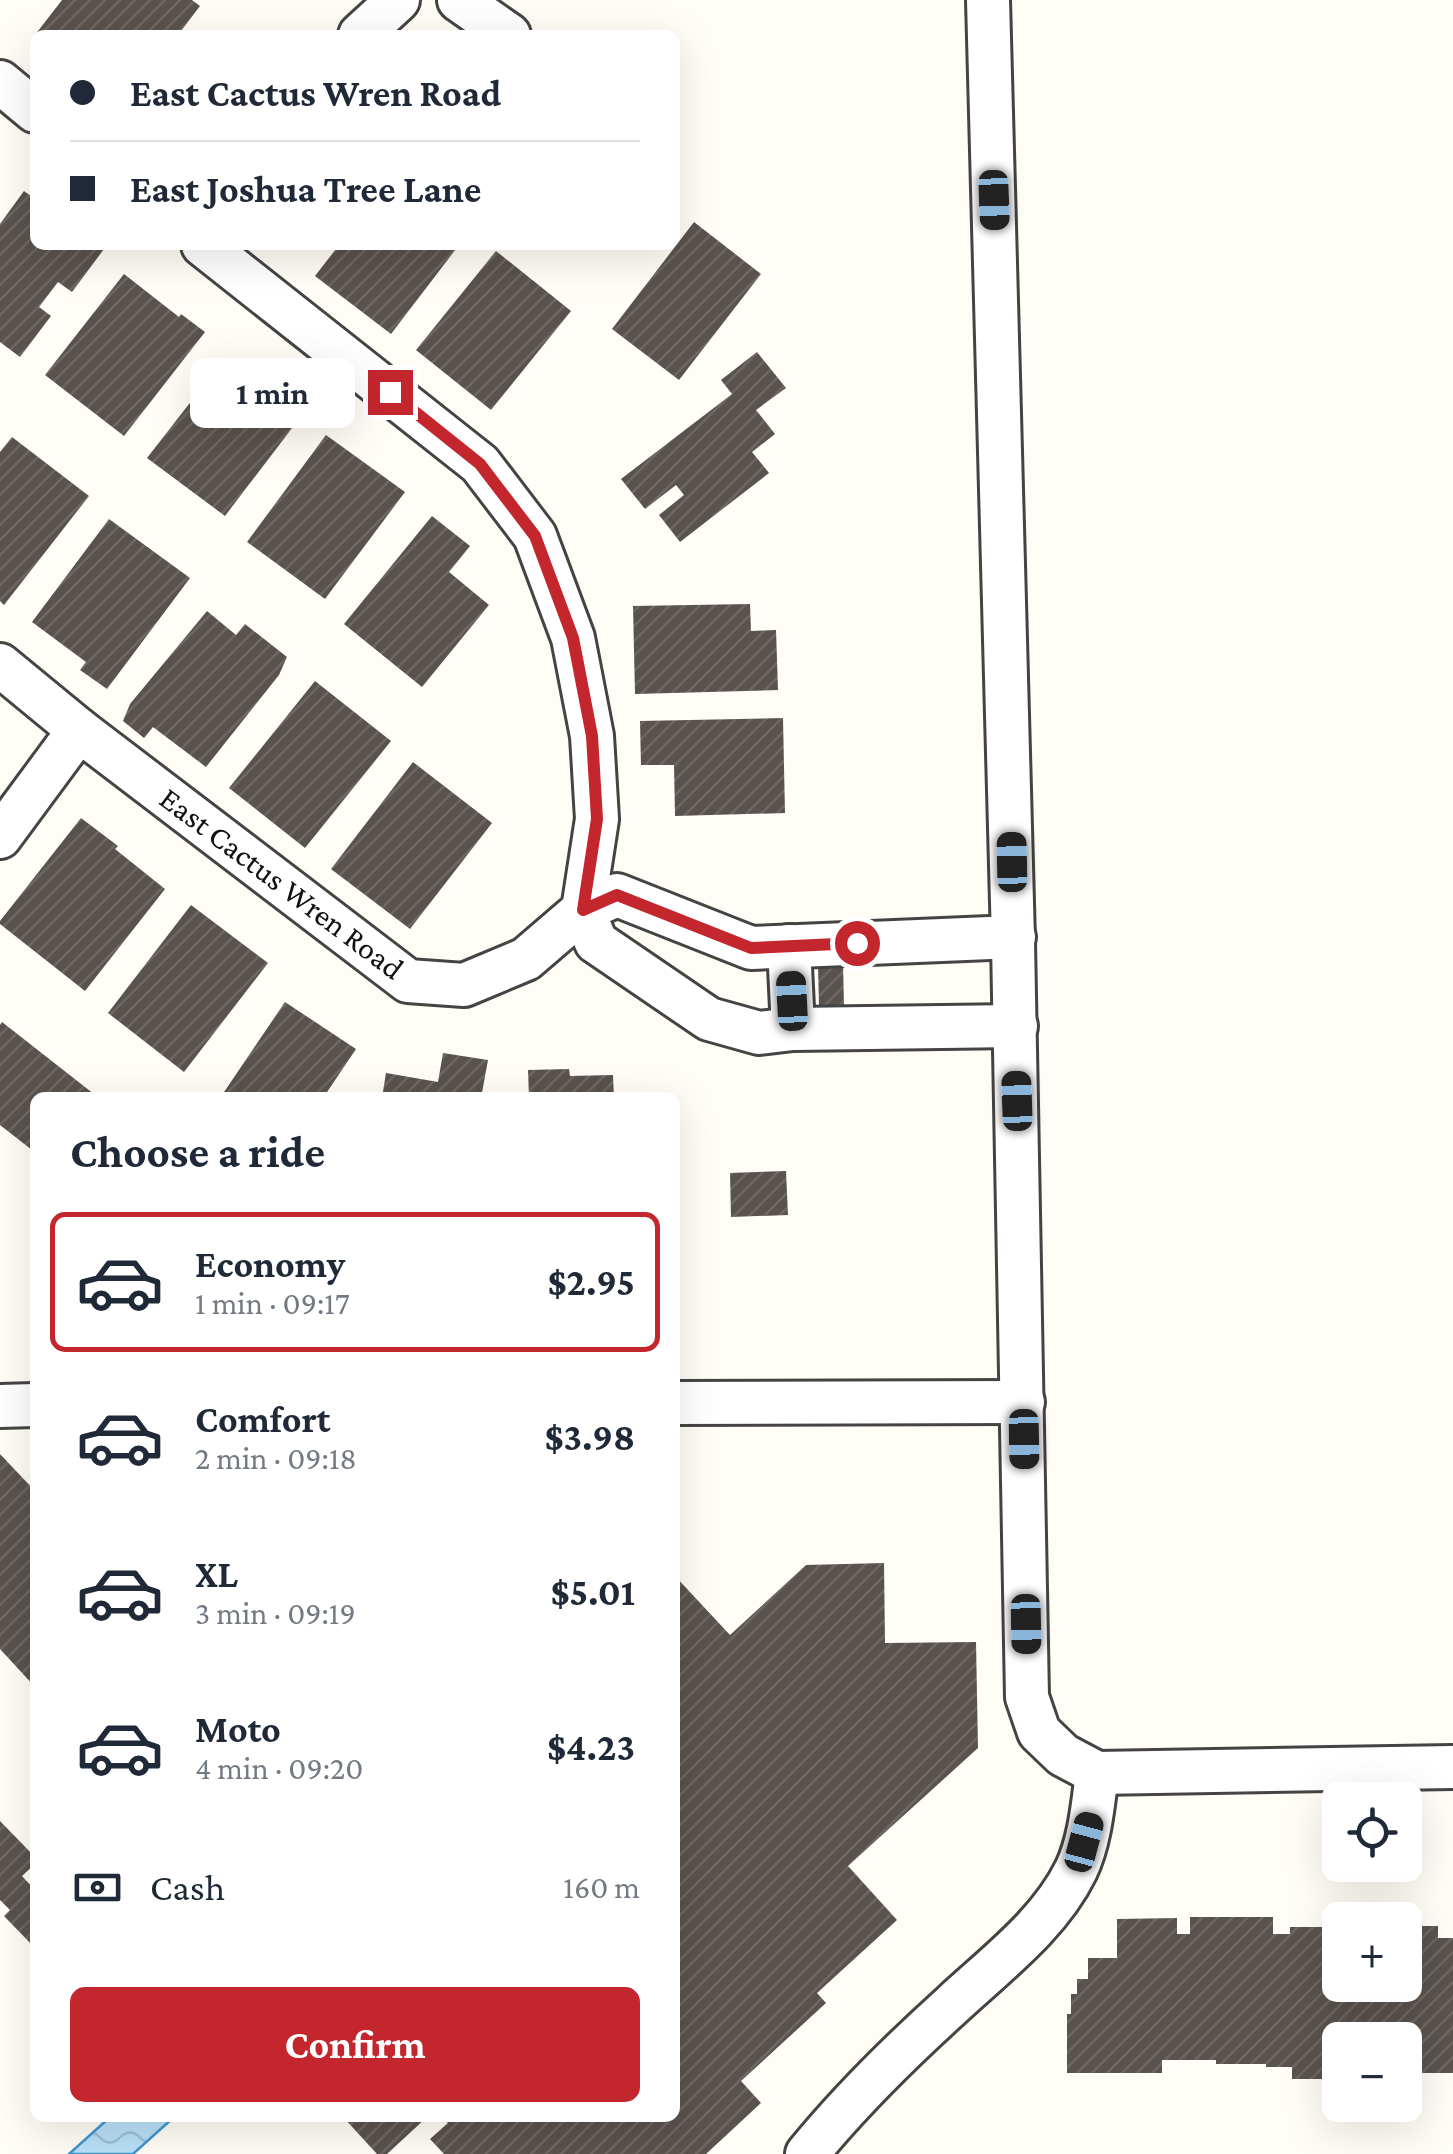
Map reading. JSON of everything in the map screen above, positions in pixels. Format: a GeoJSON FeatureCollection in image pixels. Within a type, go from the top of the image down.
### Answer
{"type":"FeatureCollection","features":[{"type":"Feature","properties":{"kind":"street"},"geometry":{"type":"LineString","coordinates":[[365,30],[398,0]]}},
{"type":"Feature","properties":{"kind":"street"},"geometry":{"type":"LineString","coordinates":[[459,0],[502,30]]}},
{"type":"Feature","properties":{"kind":"street"},"geometry":{"type":"LineString","coordinates":[[988,0],[1014,937],[1027,1698],[1039,1732],[1063,1755],[1097,1773],[1453,1767]]}},
{"type":"Feature","properties":{"kind":"street"},"geometry":{"type":"LineString","coordinates":[[0,82],[30,107]]}},
{"type":"Feature","properties":{"kind":"street"},"geometry":{"type":"LineString","coordinates":[[219,250],[249,259],[480,464],[535,536],[573,638],[592,736],[597,819],[583,910],[596,942],[709,1019],[760,1034],[794,1029],[1016,1026]]}},
{"type":"Feature","properties":{"kind":"street","name":"East Cactus Wren Road"},"geometry":{"type":"LineString","coordinates":[[0,665],[79,730],[408,980],[464,985],[526,959],[583,910],[617,895],[751,948],[1014,937]]}},
{"type":"Feature","properties":{"kind":"street"},"geometry":{"type":"LineString","coordinates":[[0,837],[79,730]]}},
{"type":"Feature","properties":{"kind":"street"},"geometry":{"type":"LineString","coordinates":[[790,946],[794,1029]]}},
{"type":"Feature","properties":{"kind":"street"},"geometry":{"type":"LineString","coordinates":[[680,1403],[1023,1402]]}},
{"type":"Feature","properties":{"kind":"street"},"geometry":{"type":"LineString","coordinates":[[0,1406],[30,1406]]}},
{"type":"Feature","properties":{"kind":"street"},"geometry":{"type":"LineString","coordinates":[[807,2154],[838,2116],[906,2048],[1046,1918],[1077,1868],[1092,1815],[1097,1773]]}},
{"type":"Feature","properties":{"kind":"water"},"geometry":{"type":"Polygon","coordinates":[[[105,2122],[169,2122],[133,2154],[69,2154],[105,2122]]]}},
{"type":"Feature","properties":{"kind":"building"},"geometry":{"type":"Polygon","coordinates":[[[62,0],[192,0],[200,6],[182,30],[39,30],[62,0]]]}},
{"type":"Feature","properties":{"kind":"building"},"geometry":{"type":"Polygon","coordinates":[[[24,191],[30,195],[30,250],[103,250],[72,292],[58,282],[39,307],[51,316],[20,357],[0,342],[0,224],[24,191]]]}},
{"type":"Feature","properties":{"kind":"building"},"geometry":{"type":"Polygon","coordinates":[[[694,222],[761,274],[679,380],[612,329],[673,250],[680,250],[680,240],[694,222]]]}},
{"type":"Feature","properties":{"kind":"building"},"geometry":{"type":"Polygon","coordinates":[[[335,250],[455,250],[391,334],[315,276],[335,250]]]}},
{"type":"Feature","properties":{"kind":"building"},"geometry":{"type":"Polygon","coordinates":[[[496,251],[571,311],[491,410],[416,350],[496,251]]]}},
{"type":"Feature","properties":{"kind":"building"},"geometry":{"type":"Polygon","coordinates":[[[124,274],[205,332],[124,436],[45,375],[124,274]]]}},
{"type":"Feature","properties":{"kind":"building"},"geometry":{"type":"Polygon","coordinates":[[[757,352],[786,388],[756,410],[775,434],[752,452],[769,473],[680,542],[659,515],[684,495],[676,485],[645,509],[621,479],[732,394],[721,380],[757,352]]]}},
{"type":"Feature","properties":{"kind":"building"},"geometry":{"type":"Polygon","coordinates":[[[210,377],[252,408],[269,385],[305,411],[225,516],[147,458],[210,377]]]}},
{"type":"Feature","properties":{"kind":"building"},"geometry":{"type":"Polygon","coordinates":[[[326,435],[405,492],[325,599],[247,542],[326,435]]]}},
{"type":"Feature","properties":{"kind":"building"},"geometry":{"type":"Polygon","coordinates":[[[12,437],[89,496],[4,605],[0,601],[0,452],[12,437]]]}},
{"type":"Feature","properties":{"kind":"building"},"geometry":{"type":"Polygon","coordinates":[[[432,516],[470,546],[449,572],[489,605],[422,687],[344,624],[432,516]]]}},
{"type":"Feature","properties":{"kind":"building"},"geometry":{"type":"Polygon","coordinates":[[[109,519],[190,578],[107,689],[80,670],[86,662],[32,622],[109,519]]]}},
{"type":"Feature","properties":{"kind":"building"},"geometry":{"type":"Polygon","coordinates":[[[750,604],[751,631],[776,630],[778,690],[635,694],[633,606],[750,604]]]}},
{"type":"Feature","properties":{"kind":"building"},"geometry":{"type":"Polygon","coordinates":[[[207,611],[236,635],[245,624],[287,657],[279,675],[206,767],[153,727],[144,738],[123,721],[130,704],[207,611]]]}},
{"type":"Feature","properties":{"kind":"building"},"geometry":{"type":"Polygon","coordinates":[[[315,681],[391,741],[305,848],[229,788],[315,681]]]}},
{"type":"Feature","properties":{"kind":"building"},"geometry":{"type":"Polygon","coordinates":[[[783,718],[785,813],[675,816],[674,765],[641,765],[640,721],[783,718]]]}},
{"type":"Feature","properties":{"kind":"building"},"geometry":{"type":"Polygon","coordinates":[[[413,762],[492,823],[410,929],[331,869],[413,762]]]}},
{"type":"Feature","properties":{"kind":"building"},"geometry":{"type":"Polygon","coordinates":[[[81,818],[165,889],[85,991],[0,924],[81,818]]]}},
{"type":"Feature","properties":{"kind":"building"},"geometry":{"type":"Polygon","coordinates":[[[191,905],[268,963],[184,1072],[108,1013],[191,905]]]}},
{"type":"Feature","properties":{"kind":"building"},"geometry":{"type":"Polygon","coordinates":[[[843,964],[844,1007],[819,1008],[818,965],[843,964]]]}},
{"type":"Feature","properties":{"kind":"building"},"geometry":{"type":"Polygon","coordinates":[[[285,1002],[356,1049],[327,1092],[224,1092],[285,1002]]]}},
{"type":"Feature","properties":{"kind":"building"},"geometry":{"type":"Polygon","coordinates":[[[2,1022],[91,1092],[30,1092],[30,1148],[0,1125],[2,1022]]]}},
{"type":"Feature","properties":{"kind":"building"},"geometry":{"type":"Polygon","coordinates":[[[443,1053],[488,1060],[482,1092],[383,1092],[386,1073],[438,1082],[443,1053]]]}},
{"type":"Feature","properties":{"kind":"building"},"geometry":{"type":"Polygon","coordinates":[[[569,1069],[570,1076],[613,1075],[614,1092],[529,1092],[528,1070],[569,1069]]]}},
{"type":"Feature","properties":{"kind":"building"},"geometry":{"type":"Polygon","coordinates":[[[786,1171],[788,1215],[731,1217],[730,1173],[786,1171]]]}},
{"type":"Feature","properties":{"kind":"building"},"geometry":{"type":"Polygon","coordinates":[[[0,1454],[30,1486],[30,1682],[0,1649],[0,1454]]]}},
{"type":"Feature","properties":{"kind":"building"},"geometry":{"type":"Polygon","coordinates":[[[884,1563],[885,1643],[976,1642],[978,1748],[848,1866],[897,1920],[817,1993],[826,2003],[741,2081],[761,2103],[706,2154],[444,2154],[430,2139],[447,2122],[680,2122],[680,1581],[730,1635],[806,1565],[884,1563]]]}},
{"type":"Feature","properties":{"kind":"building"},"geometry":{"type":"Polygon","coordinates":[[[0,1821],[30,1852],[30,1869],[22,1876],[30,1885],[30,1943],[4,1916],[10,1910],[0,1900],[0,1821]]]}},
{"type":"Feature","properties":{"kind":"building"},"geometry":{"type":"Polygon","coordinates":[[[1190,1917],[1273,1917],[1273,1934],[1290,1934],[1290,1927],[1322,1927],[1322,2002],[1422,2002],[1422,1926],[1438,1926],[1438,1938],[1453,1938],[1453,2073],[1422,2073],[1422,2022],[1322,2022],[1322,2079],[1292,2079],[1292,2067],[1216,2064],[1216,2060],[1162,2060],[1162,2073],[1067,2073],[1071,1994],[1077,1994],[1077,1979],[1088,1979],[1088,1958],[1117,1958],[1117,1919],[1177,1918],[1177,1934],[1190,1934],[1190,1917]]]}},
{"type":"Feature","properties":{"kind":"building"},"geometry":{"type":"Polygon","coordinates":[[[348,2122],[422,2122],[387,2154],[377,2154],[348,2122]]]}},
{"type":"Feature","properties":{"kind":"route"},"geometry":{"type":"LineString","coordinates":[[390,392],[480,464],[535,536],[573,638],[592,736],[597,819],[583,910],[617,895],[751,948],[857,943]]}}]}
